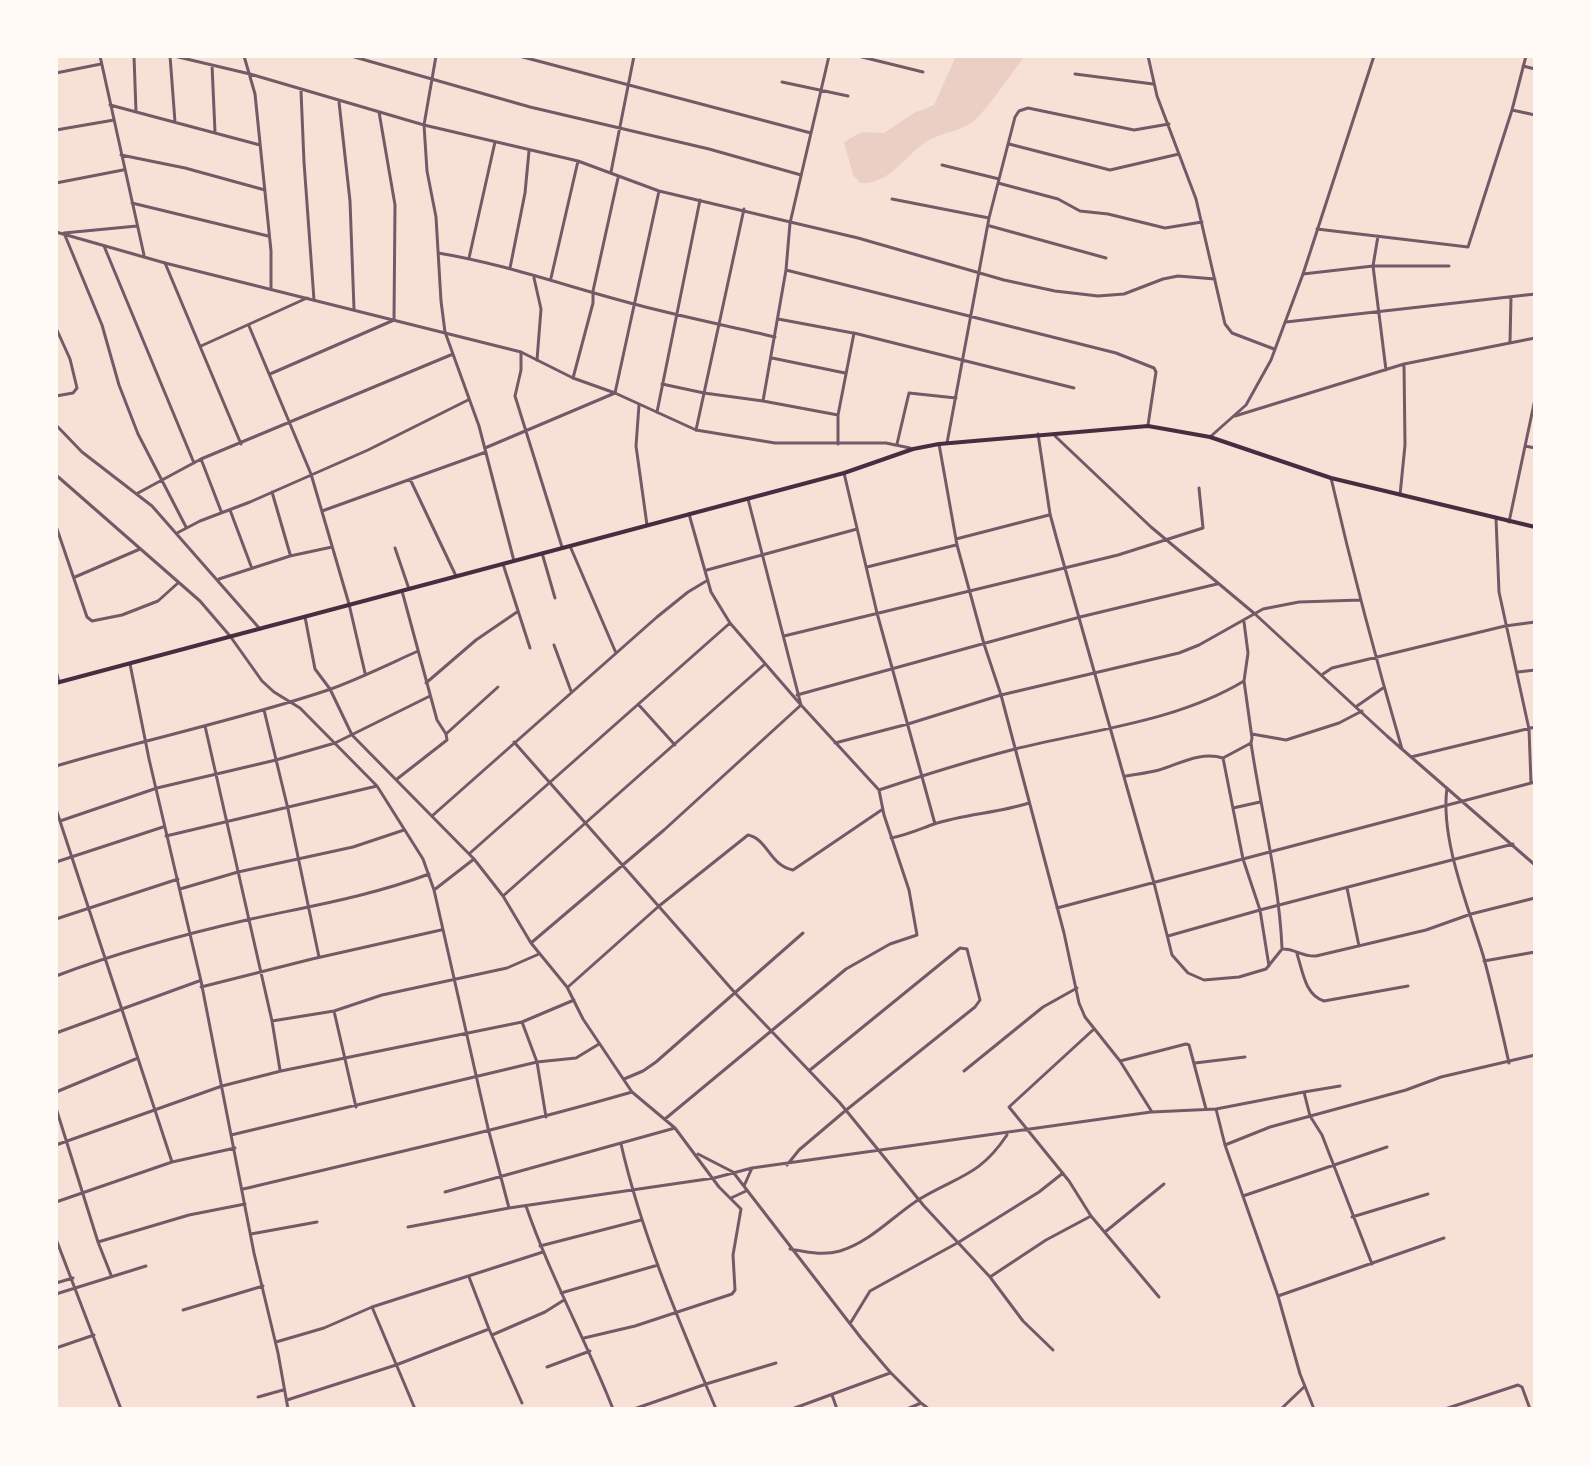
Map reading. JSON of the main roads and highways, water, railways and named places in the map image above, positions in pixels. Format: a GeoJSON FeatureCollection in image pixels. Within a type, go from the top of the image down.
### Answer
{"type":"FeatureCollection","features":[{"type":"Feature","properties":{"kind":"highway"},"geometry":{"type":"LineString","coordinates":[[58,682],[844,473],[913,449],[947,443],[1148,426],[1210,437],[1331,478],[1535,527]]}}]}
